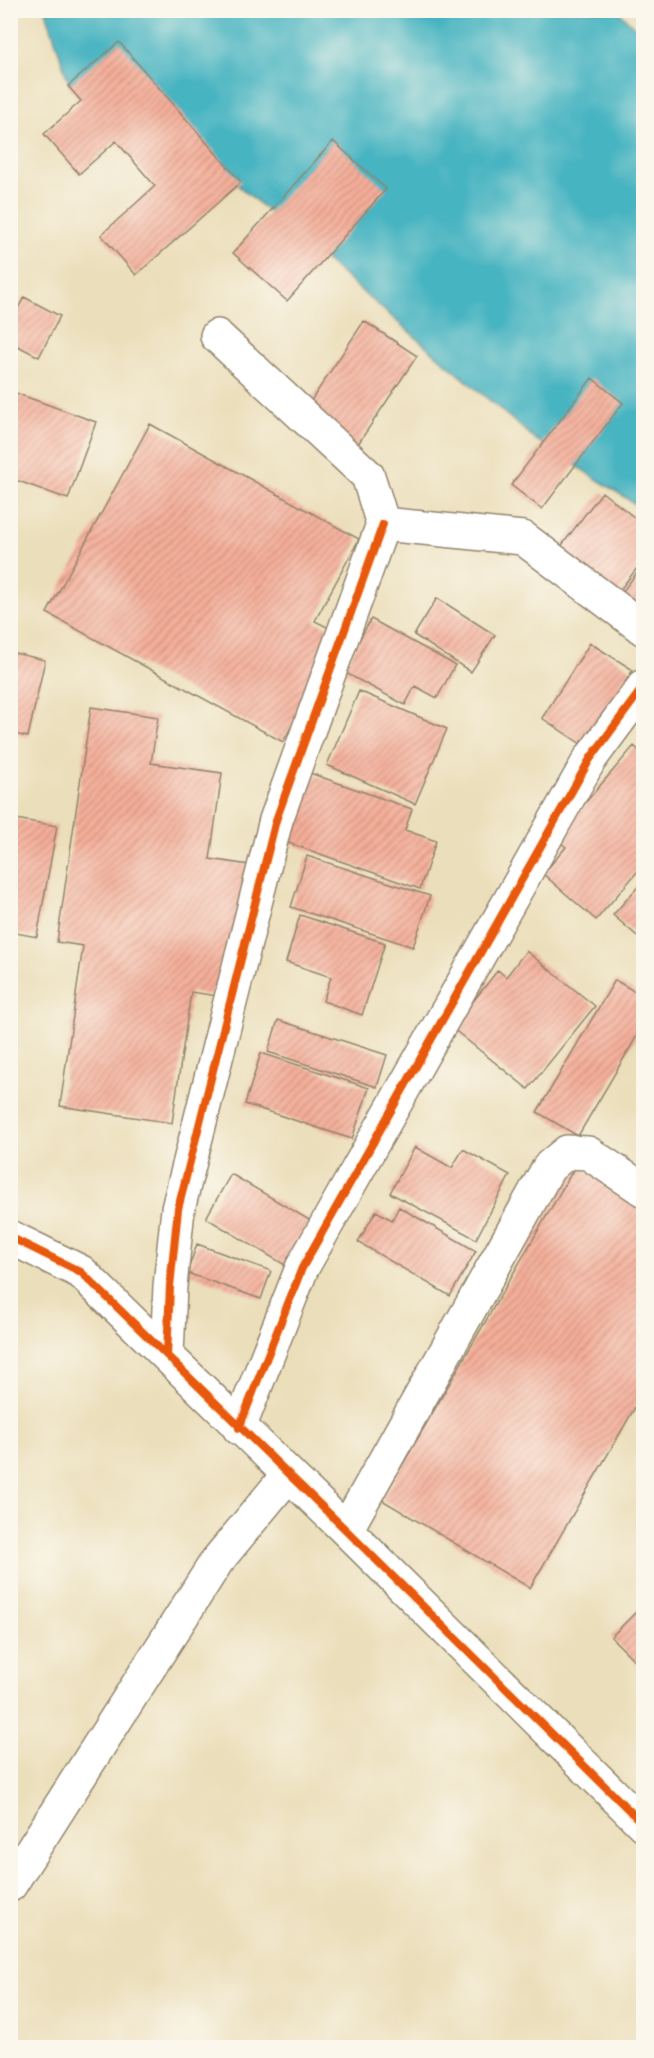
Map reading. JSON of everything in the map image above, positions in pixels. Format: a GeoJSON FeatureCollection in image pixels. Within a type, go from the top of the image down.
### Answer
{"type":"FeatureCollection","features":[{"type":"Feature","properties":{"kind":"street"},"geometry":{"type":"LineString","coordinates":[[167,1355],[170,1286],[178,1209],[273,831],[383,524],[368,476],[217,336]]}},
{"type":"Feature","properties":{"kind":"street"},"geometry":{"type":"LineString","coordinates":[[383,524],[523,538],[644,629]]}},
{"type":"Feature","properties":{"kind":"street"},"geometry":{"type":"LineString","coordinates":[[239,1428],[302,1268],[590,759],[644,686]]}},
{"type":"Feature","properties":{"kind":"street"},"geometry":{"type":"LineString","coordinates":[[346,1530],[549,1167],[567,1152],[588,1153],[644,1190]]}},
{"type":"Feature","properties":{"kind":"street"},"geometry":{"type":"LineString","coordinates":[[10,1237],[81,1272],[644,1825]]}},
{"type":"Feature","properties":{"kind":"street"},"geometry":{"type":"LineString","coordinates":[[10,1885],[217,1561],[288,1475]]}},
{"type":"Feature","properties":{"kind":"water"},"geometry":{"type":"Polygon","coordinates":[[[46,11],[618,11],[643,36],[643,509],[535,439],[227,176],[118,57],[69,84],[46,11]]]}},
{"type":"Feature","properties":{"kind":"building"},"geometry":{"type":"Polygon","coordinates":[[[119,42],[241,182],[136,275],[101,235],[155,186],[116,141],[79,174],[44,134],[81,101],[68,86],[119,42]]]}},
{"type":"Feature","properties":{"kind":"building"},"geometry":{"type":"Polygon","coordinates":[[[333,141],[386,189],[287,301],[233,253],[333,141]]]}},
{"type":"Feature","properties":{"kind":"building"},"geometry":{"type":"Polygon","coordinates":[[[24,297],[60,316],[39,357],[10,342],[10,324],[24,297]]]}},
{"type":"Feature","properties":{"kind":"building"},"geometry":{"type":"Polygon","coordinates":[[[364,321],[417,356],[354,450],[302,414],[364,321]]]}},
{"type":"Feature","properties":{"kind":"building"},"geometry":{"type":"Polygon","coordinates":[[[592,378],[623,403],[542,509],[511,485],[592,378]]]}},
{"type":"Feature","properties":{"kind":"building"},"geometry":{"type":"Polygon","coordinates":[[[10,391],[96,422],[68,499],[10,478],[10,391]]]}},
{"type":"Feature","properties":{"kind":"building"},"geometry":{"type":"Polygon","coordinates":[[[150,424],[359,539],[315,621],[341,634],[283,742],[47,613],[150,424]]]}},
{"type":"Feature","properties":{"kind":"building"},"geometry":{"type":"Polygon","coordinates":[[[602,492],[644,525],[644,559],[613,599],[556,553],[602,492]]]}},
{"type":"Feature","properties":{"kind":"building"},"geometry":{"type":"Polygon","coordinates":[[[644,564],[644,615],[619,596],[644,564]]]}},
{"type":"Feature","properties":{"kind":"building"},"geometry":{"type":"Polygon","coordinates":[[[437,598],[495,635],[471,672],[414,635],[437,598]]]}},
{"type":"Feature","properties":{"kind":"building"},"geometry":{"type":"Polygon","coordinates":[[[371,619],[455,665],[437,698],[415,686],[405,705],[342,671],[371,619]]]}},
{"type":"Feature","properties":{"kind":"building"},"geometry":{"type":"Polygon","coordinates":[[[590,643],[633,670],[584,746],[542,718],[590,643]]]}},
{"type":"Feature","properties":{"kind":"building"},"geometry":{"type":"Polygon","coordinates":[[[10,652],[45,660],[28,737],[10,733],[10,652]]]}},
{"type":"Feature","properties":{"kind":"building"},"geometry":{"type":"Polygon","coordinates":[[[359,691],[447,729],[415,804],[327,765],[359,691]]]}},
{"type":"Feature","properties":{"kind":"building"},"geometry":{"type":"Polygon","coordinates":[[[91,707],[158,717],[151,763],[222,773],[210,859],[249,865],[230,998],[191,992],[172,1123],[60,1106],[83,946],[57,942],[91,707]]]}},
{"type":"Feature","properties":{"kind":"building"},"geometry":{"type":"Polygon","coordinates":[[[634,746],[644,755],[644,864],[596,920],[543,874],[566,847],[555,838],[634,746]]]}},
{"type":"Feature","properties":{"kind":"building"},"geometry":{"type":"Polygon","coordinates":[[[307,772],[412,809],[405,830],[436,841],[420,889],[283,841],[307,772]]]}},
{"type":"Feature","properties":{"kind":"building"},"geometry":{"type":"Polygon","coordinates":[[[10,818],[57,826],[37,937],[10,932],[10,818]]]}},
{"type":"Feature","properties":{"kind":"building"},"geometry":{"type":"Polygon","coordinates":[[[307,856],[430,896],[413,947],[291,907],[307,856]]]}},
{"type":"Feature","properties":{"kind":"building"},"geometry":{"type":"Polygon","coordinates":[[[644,880],[644,942],[613,915],[644,880]]]}},
{"type":"Feature","properties":{"kind":"building"},"geometry":{"type":"Polygon","coordinates":[[[300,915],[385,943],[362,1015],[323,1001],[331,977],[286,962],[300,915]]]}},
{"type":"Feature","properties":{"kind":"building"},"geometry":{"type":"Polygon","coordinates":[[[526,951],[595,1006],[528,1089],[452,1028],[498,970],[506,977],[526,951]]]}},
{"type":"Feature","properties":{"kind":"building"},"geometry":{"type":"Polygon","coordinates":[[[615,980],[644,997],[644,1024],[578,1136],[537,1112],[615,980]]]}},
{"type":"Feature","properties":{"kind":"building"},"geometry":{"type":"Polygon","coordinates":[[[278,1020],[387,1055],[377,1087],[268,1052],[278,1020]]]}},
{"type":"Feature","properties":{"kind":"building"},"geometry":{"type":"Polygon","coordinates":[[[261,1053],[369,1088],[352,1139],[245,1104],[261,1053]]]}},
{"type":"Feature","properties":{"kind":"building"},"geometry":{"type":"Polygon","coordinates":[[[415,1147],[452,1168],[463,1149],[510,1175],[476,1239],[390,1193],[415,1147]]]}},
{"type":"Feature","properties":{"kind":"building"},"geometry":{"type":"Polygon","coordinates":[[[576,1165],[644,1205],[644,1392],[530,1588],[382,1500],[576,1165]]]}},
{"type":"Feature","properties":{"kind":"building"},"geometry":{"type":"Polygon","coordinates":[[[231,1174],[311,1221],[285,1265],[206,1218],[231,1174]]]}},
{"type":"Feature","properties":{"kind":"building"},"geometry":{"type":"Polygon","coordinates":[[[399,1207],[476,1251],[450,1296],[358,1242],[376,1211],[392,1220],[399,1207]]]}},
{"type":"Feature","properties":{"kind":"building"},"geometry":{"type":"Polygon","coordinates":[[[197,1244],[271,1271],[261,1299],[187,1273],[197,1244]]]}},
{"type":"Feature","properties":{"kind":"building"},"geometry":{"type":"Polygon","coordinates":[[[644,1604],[644,1670],[611,1637],[644,1604]]]}},
{"type":"Feature","properties":{"kind":"cycle path"},"geometry":{"type":"LineString","coordinates":[[167,1355],[170,1286],[178,1209],[276,820],[383,524]]}},
{"type":"Feature","properties":{"kind":"cycle path"},"geometry":{"type":"LineString","coordinates":[[239,1428],[302,1268],[590,759],[644,686]]}},
{"type":"Feature","properties":{"kind":"cycle path"},"geometry":{"type":"LineString","coordinates":[[10,1237],[81,1272],[644,1825]]}}]}
